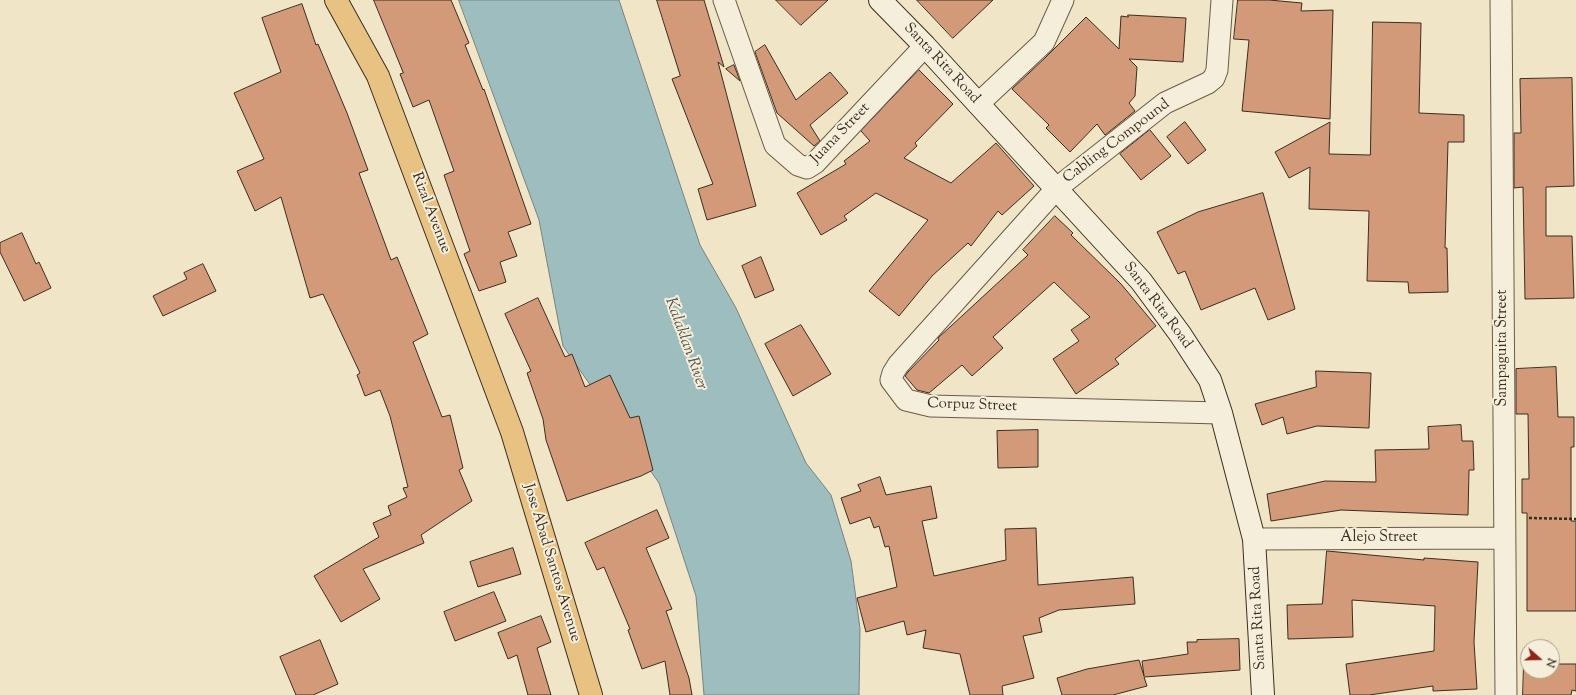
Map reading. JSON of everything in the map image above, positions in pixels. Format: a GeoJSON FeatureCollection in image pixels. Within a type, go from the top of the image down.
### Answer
{"type":"FeatureCollection","features":[{"type":"Feature","properties":{"kind":"highway","name":"Rizal Avenue"},"geometry":{"type":"LineString","coordinates":[[336,0],[378,76],[512,432]]}},
{"type":"Feature","properties":{"kind":"highway","name":"Jose Abad Santos Avenue"},"geometry":{"type":"LineString","coordinates":[[512,432],[591,695]]}},
{"type":"Feature","properties":{"kind":"main road","name":"Santa Rita Road"},"geometry":{"type":"LineString","coordinates":[[880,0],[925,46],[1057,188],[1141,281],[1210,380],[1221,413],[1254,539],[1263,695]]}},
{"type":"Feature","properties":{"kind":"street","name":"Juana Street"},"geometry":{"type":"LineString","coordinates":[[724,0],[775,145],[798,165],[807,168],[815,163],[925,46]]}},
{"type":"Feature","properties":{"kind":"street"},"geometry":{"type":"LineString","coordinates":[[978,104],[1044,42],[1064,0]]}},
{"type":"Feature","properties":{"kind":"street","name":"Cabling Compound"},"geometry":{"type":"LineString","coordinates":[[1057,188],[1165,103],[1208,83],[1214,78],[1217,70],[1222,0]]}},
{"type":"Feature","properties":{"kind":"street","name":"Sampaguita Street"},"geometry":{"type":"LineString","coordinates":[[1501,0],[1506,695]]}},
{"type":"Feature","properties":{"kind":"street","name":"Corpuz Street"},"geometry":{"type":"LineString","coordinates":[[1057,188],[898,366],[893,373],[891,380],[906,400],[931,406],[1221,413]]}},
{"type":"Feature","properties":{"kind":"street","name":"Alejo Street"},"geometry":{"type":"LineString","coordinates":[[1254,539],[1504,528]]}},
{"type":"Feature","properties":{"kind":"path"},"geometry":{"type":"LineString","coordinates":[[1504,528],[1576,519]]}},
{"type":"Feature","properties":{"kind":"water","name":"Kalaklan River"},"geometry":{"type":"Polygon","coordinates":[[[459,0],[619,0],[700,245],[736,308],[806,463],[831,495],[851,561],[860,629],[859,695],[704,695],[696,596],[659,483],[563,346],[539,220],[459,0]]]}},
{"type":"Feature","properties":{"kind":"building"},"geometry":{"type":"Polygon","coordinates":[[[374,0],[451,0],[469,43],[465,45],[483,90],[484,89],[531,224],[508,232],[517,256],[500,262],[506,282],[479,291],[464,254],[470,251],[444,175],[454,171],[429,100],[413,107],[400,74],[403,73],[374,0]]]}},
{"type":"Feature","properties":{"kind":"building"},"geometry":{"type":"Polygon","coordinates":[[[657,0],[704,0],[724,67],[718,62],[756,206],[707,220],[698,189],[713,184],[672,79],[680,76],[657,0]]]}},
{"type":"Feature","properties":{"kind":"building"},"geometry":{"type":"Polygon","coordinates":[[[776,0],[828,0],[801,25],[776,0]]]}},
{"type":"Feature","properties":{"kind":"building"},"geometry":{"type":"Polygon","coordinates":[[[917,0],[993,0],[953,38],[917,0]]]}},
{"type":"Feature","properties":{"kind":"building"},"geometry":{"type":"Polygon","coordinates":[[[1238,0],[1269,0],[1302,3],[1301,11],[1333,10],[1330,119],[1242,111],[1249,40],[1234,39],[1238,0]]]}},
{"type":"Feature","properties":{"kind":"building"},"geometry":{"type":"Polygon","coordinates":[[[302,4],[316,45],[318,44],[347,113],[368,170],[359,173],[391,260],[397,257],[428,334],[413,342],[442,417],[450,415],[463,468],[459,470],[472,501],[421,535],[424,543],[363,569],[380,599],[341,622],[314,576],[379,537],[373,523],[391,515],[388,506],[407,497],[403,488],[408,487],[390,416],[380,390],[365,396],[357,375],[360,373],[323,294],[310,298],[281,197],[255,211],[237,171],[264,159],[234,93],[281,72],[262,18],[302,4]]]}},
{"type":"Feature","properties":{"kind":"building"},"geometry":{"type":"Polygon","coordinates":[[[1128,15],[1186,18],[1183,62],[1129,59],[1137,67],[1135,96],[1129,103],[1135,111],[1105,135],[1097,124],[1070,152],[1046,128],[1049,125],[1012,89],[1086,17],[1119,49],[1121,16],[1128,17],[1128,15]]]}},
{"type":"Feature","properties":{"kind":"building"},"geometry":{"type":"Polygon","coordinates":[[[1373,22],[1421,23],[1419,113],[1464,115],[1464,142],[1448,142],[1445,248],[1447,248],[1448,292],[1409,293],[1408,282],[1367,281],[1369,211],[1309,209],[1310,167],[1289,178],[1275,152],[1330,122],[1329,154],[1370,155],[1373,22]]]}},
{"type":"Feature","properties":{"kind":"building"},"geometry":{"type":"Polygon","coordinates":[[[765,45],[796,100],[830,72],[848,93],[810,125],[820,141],[814,146],[777,113],[755,52],[765,45]]]}},
{"type":"Feature","properties":{"kind":"building"},"geometry":{"type":"Polygon","coordinates":[[[734,65],[740,81],[726,69],[734,65]]]}},
{"type":"Feature","properties":{"kind":"building"},"geometry":{"type":"Polygon","coordinates":[[[919,70],[953,104],[915,143],[917,146],[904,158],[951,183],[996,143],[1034,186],[1002,215],[998,211],[971,246],[968,243],[932,276],[899,316],[869,291],[928,220],[876,193],[844,216],[847,220],[821,235],[797,193],[846,164],[844,161],[870,141],[861,131],[919,70]]]}},
{"type":"Feature","properties":{"kind":"building"},"geometry":{"type":"Polygon","coordinates":[[[1572,78],[1574,186],[1546,187],[1546,236],[1572,236],[1574,298],[1525,299],[1523,187],[1514,188],[1514,133],[1521,133],[1520,79],[1572,78]]]}},
{"type":"Feature","properties":{"kind":"building"},"geometry":{"type":"Polygon","coordinates":[[[1185,122],[1206,150],[1188,164],[1167,137],[1185,122]]]}},
{"type":"Feature","properties":{"kind":"building"},"geometry":{"type":"Polygon","coordinates":[[[1150,130],[1171,156],[1141,180],[1120,154],[1150,130]]]}},
{"type":"Feature","properties":{"kind":"building"},"geometry":{"type":"Polygon","coordinates":[[[1263,193],[1295,309],[1268,320],[1255,288],[1201,310],[1185,271],[1178,274],[1157,232],[1198,212],[1263,193]]]}},
{"type":"Feature","properties":{"kind":"building"},"geometry":{"type":"Polygon","coordinates":[[[1055,216],[1073,233],[1071,235],[1121,284],[1156,326],[1115,359],[1119,364],[1076,394],[1053,359],[1079,341],[1071,330],[1090,317],[1054,282],[993,337],[1003,348],[972,376],[962,365],[929,393],[917,390],[905,376],[908,372],[939,340],[938,338],[1028,255],[1023,250],[1055,216]]]}},
{"type":"Feature","properties":{"kind":"building"},"geometry":{"type":"Polygon","coordinates":[[[22,233],[36,264],[39,262],[51,288],[24,301],[0,252],[0,243],[22,233]]]}},
{"type":"Feature","properties":{"kind":"building"},"geometry":{"type":"Polygon","coordinates":[[[761,257],[774,290],[755,298],[742,266],[761,257]]]}},
{"type":"Feature","properties":{"kind":"building"},"geometry":{"type":"Polygon","coordinates":[[[203,264],[216,291],[163,316],[153,296],[187,279],[184,273],[203,264]]]}},
{"type":"Feature","properties":{"kind":"building"},"geometry":{"type":"Polygon","coordinates":[[[538,298],[565,357],[572,354],[585,387],[610,375],[630,418],[639,416],[653,470],[641,476],[567,501],[546,440],[543,419],[527,373],[531,371],[505,314],[538,298]]]}},
{"type":"Feature","properties":{"kind":"building"},"geometry":{"type":"Polygon","coordinates":[[[801,325],[831,374],[793,396],[765,344],[801,325]]]}},
{"type":"Feature","properties":{"kind":"building"},"geometry":{"type":"Polygon","coordinates":[[[1556,367],[1558,417],[1574,417],[1574,447],[1571,447],[1571,521],[1576,521],[1576,611],[1527,611],[1527,513],[1522,513],[1522,479],[1529,479],[1528,414],[1516,414],[1516,369],[1556,367]]]}},
{"type":"Feature","properties":{"kind":"building"},"geometry":{"type":"Polygon","coordinates":[[[1316,371],[1371,373],[1369,428],[1317,426],[1287,434],[1283,417],[1262,425],[1255,404],[1316,387],[1316,371]]]}},
{"type":"Feature","properties":{"kind":"building"},"geometry":{"type":"Polygon","coordinates":[[[1461,425],[1462,441],[1473,441],[1474,470],[1469,470],[1468,515],[1341,510],[1271,521],[1267,494],[1325,481],[1376,482],[1375,450],[1429,449],[1428,427],[1461,425]]]}},
{"type":"Feature","properties":{"kind":"building"},"geometry":{"type":"Polygon","coordinates":[[[1038,430],[1038,467],[998,468],[997,431],[1038,430]]]}},
{"type":"Feature","properties":{"kind":"building"},"geometry":{"type":"Polygon","coordinates":[[[880,477],[886,495],[931,486],[937,518],[922,521],[934,576],[1006,560],[1005,529],[1036,528],[1038,585],[1133,577],[1135,604],[1059,610],[1039,618],[1042,632],[1023,636],[1034,678],[1002,686],[1003,695],[970,695],[960,654],[923,648],[926,630],[907,635],[904,621],[866,632],[857,598],[897,587],[889,546],[885,547],[879,526],[874,528],[870,517],[850,524],[841,498],[861,491],[858,485],[880,477]]]}},
{"type":"Feature","properties":{"kind":"building"},"geometry":{"type":"Polygon","coordinates":[[[657,510],[669,538],[646,548],[672,609],[666,611],[689,678],[692,695],[670,695],[665,661],[642,669],[628,630],[630,629],[604,567],[597,570],[585,543],[657,510]]]}},
{"type":"Feature","properties":{"kind":"building"},"geometry":{"type":"Polygon","coordinates":[[[513,548],[521,574],[478,587],[470,562],[513,548]]]}},
{"type":"Feature","properties":{"kind":"building"},"geometry":{"type":"Polygon","coordinates":[[[1327,551],[1424,560],[1424,558],[1478,562],[1474,642],[1477,689],[1433,691],[1433,686],[1369,695],[1350,695],[1346,664],[1434,651],[1435,606],[1352,600],[1353,637],[1288,639],[1287,605],[1322,604],[1327,551]]]}},
{"type":"Feature","properties":{"kind":"building"},"geometry":{"type":"Polygon","coordinates":[[[494,592],[506,621],[455,641],[444,612],[494,592]]]}},
{"type":"Feature","properties":{"kind":"building"},"geometry":{"type":"Polygon","coordinates":[[[541,616],[551,642],[537,648],[551,695],[528,695],[517,655],[508,659],[498,633],[541,616]]]}},
{"type":"Feature","properties":{"kind":"building"},"geometry":{"type":"Polygon","coordinates":[[[1239,639],[1240,670],[1144,677],[1147,686],[1113,695],[1062,695],[1057,678],[1087,669],[1139,660],[1144,676],[1142,661],[1188,654],[1187,642],[1197,642],[1197,640],[1239,639]]]}},
{"type":"Feature","properties":{"kind":"building"},"geometry":{"type":"Polygon","coordinates":[[[320,640],[338,684],[313,695],[296,695],[280,657],[320,640]]]}},
{"type":"Feature","properties":{"kind":"building"},"geometry":{"type":"Polygon","coordinates":[[[1560,664],[1576,664],[1576,691],[1572,690],[1571,695],[1523,695],[1524,679],[1560,679],[1560,664]]]}}]}
